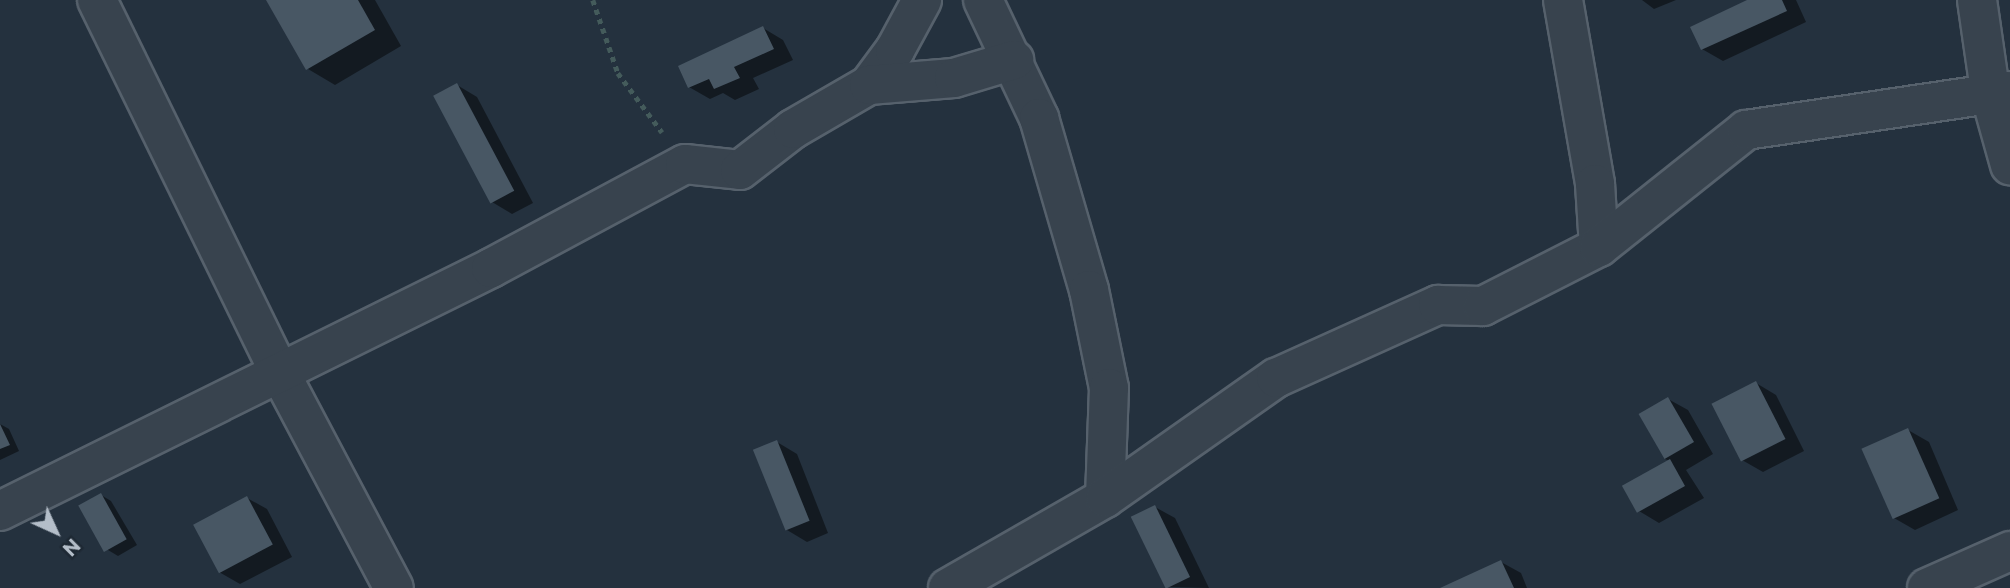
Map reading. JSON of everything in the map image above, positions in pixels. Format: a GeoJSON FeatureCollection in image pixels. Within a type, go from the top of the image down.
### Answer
{"type":"FeatureCollection","features":[{"type":"Feature","properties":{"kind":"street"},"geometry":{"type":"LineString","coordinates":[[97,0],[280,373],[394,588]]}},
{"type":"Feature","properties":{"kind":"street"},"geometry":{"type":"LineString","coordinates":[[0,511],[491,268],[685,164],[740,170],[793,129],[869,85],[895,50],[922,0]]}},
{"type":"Feature","properties":{"kind":"street"},"geometry":{"type":"LineString","coordinates":[[983,0],[1014,60],[1039,118],[1089,290],[1109,388],[1105,498]]}},
{"type":"Feature","properties":{"kind":"street"},"geometry":{"type":"LineString","coordinates":[[1563,0],[1595,184],[1599,247]]}},
{"type":"Feature","properties":{"kind":"street"},"geometry":{"type":"LineString","coordinates":[[1977,0],[2000,94],[2010,165]]}},
{"type":"Feature","properties":{"kind":"street"},"geometry":{"type":"LineString","coordinates":[[869,85],[954,78],[1014,60]]}},
{"type":"Feature","properties":{"kind":"street"},"geometry":{"type":"LineString","coordinates":[[948,588],[1105,498],[1276,378],[1438,305],[1483,306],[1599,247],[1746,130],[2000,94]]}},
{"type":"Feature","properties":{"kind":"street"},"geometry":{"type":"LineString","coordinates":[[1927,588],[2010,551]]}},
{"type":"Feature","properties":{"kind":"path"},"geometry":{"type":"LineString","coordinates":[[593,0],[618,73],[685,164]]}},
{"type":"Feature","properties":{"kind":"building"},"geometry":{"type":"Polygon","coordinates":[[[266,0],[358,0],[375,30],[306,70],[266,0]]]}},
{"type":"Feature","properties":{"kind":"building"},"geometry":{"type":"Polygon","coordinates":[[[1747,0],[1782,0],[1787,11],[1701,50],[1690,27],[1747,0]]]}},
{"type":"Feature","properties":{"kind":"building"},"geometry":{"type":"Polygon","coordinates":[[[763,26],[774,49],[734,67],[740,78],[714,89],[709,79],[688,88],[678,66],[763,26]]]}},
{"type":"Feature","properties":{"kind":"building"},"geometry":{"type":"Polygon","coordinates":[[[457,83],[514,191],[490,203],[433,96],[457,83]]]}},
{"type":"Feature","properties":{"kind":"building"},"geometry":{"type":"Polygon","coordinates":[[[1756,381],[1786,439],[1741,462],[1711,404],[1756,381]]]}},
{"type":"Feature","properties":{"kind":"building"},"geometry":{"type":"Polygon","coordinates":[[[1668,397],[1694,442],[1665,459],[1639,414],[1668,397]]]}},
{"type":"Feature","properties":{"kind":"building"},"geometry":{"type":"Polygon","coordinates":[[[0,424],[10,445],[0,449],[0,424]]]}},
{"type":"Feature","properties":{"kind":"building"},"geometry":{"type":"Polygon","coordinates":[[[1908,428],[1939,498],[1893,519],[1861,449],[1908,428]]]}},
{"type":"Feature","properties":{"kind":"building"},"geometry":{"type":"Polygon","coordinates":[[[777,440],[810,521],[785,530],[753,450],[777,440]]]}},
{"type":"Feature","properties":{"kind":"building"},"geometry":{"type":"Polygon","coordinates":[[[1670,459],[1685,486],[1637,513],[1622,486],[1670,459]]]}},
{"type":"Feature","properties":{"kind":"building"},"geometry":{"type":"Polygon","coordinates":[[[101,493],[127,539],[104,552],[78,506],[101,493]]]}},
{"type":"Feature","properties":{"kind":"building"},"geometry":{"type":"Polygon","coordinates":[[[247,496],[273,545],[219,573],[193,525],[247,496]]]}},
{"type":"Feature","properties":{"kind":"building"},"geometry":{"type":"Polygon","coordinates":[[[1155,505],[1190,577],[1165,588],[1131,517],[1155,505]]]}},
{"type":"Feature","properties":{"kind":"building"},"geometry":{"type":"Polygon","coordinates":[[[1501,560],[1514,588],[1440,588],[1501,560]]]}}]}
